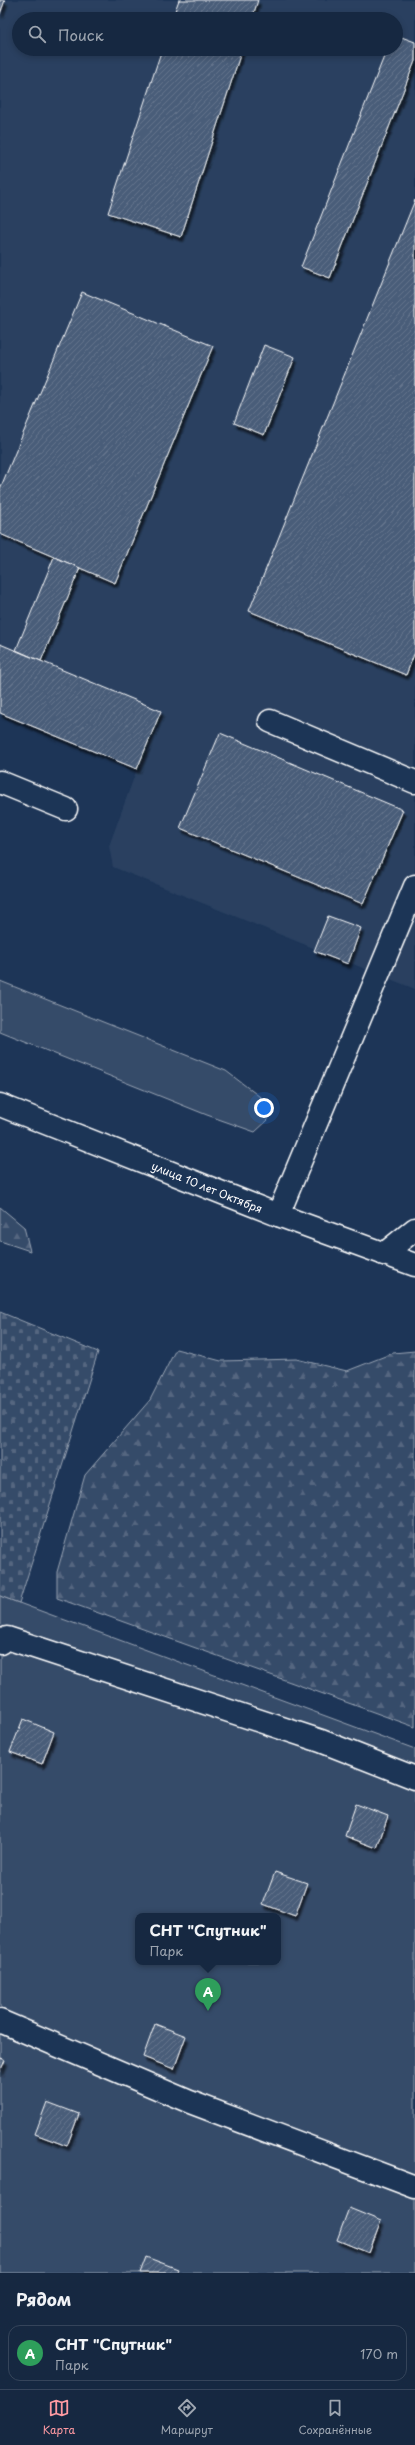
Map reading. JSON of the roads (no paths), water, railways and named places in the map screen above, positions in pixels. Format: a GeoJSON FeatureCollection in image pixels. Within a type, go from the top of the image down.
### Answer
{"type":"FeatureCollection","features":[{"type":"Feature","properties":{"kind":"main road"},"geometry":{"type":"LineString","coordinates":[[270,721],[415,780]]}},
{"type":"Feature","properties":{"kind":"main road"},"geometry":{"type":"LineString","coordinates":[[0,782],[66,809]]}},
{"type":"Feature","properties":{"kind":"main road"},"geometry":{"type":"LineString","coordinates":[[278,1215],[415,886]]}},
{"type":"Feature","properties":{"kind":"main road","name":"улица 10 лет Октября"},"geometry":{"type":"LineString","coordinates":[[0,1105],[278,1215],[415,1265]]}},
{"type":"Feature","properties":{"kind":"main road"},"geometry":{"type":"LineString","coordinates":[[384,1254],[415,1230]]}},
{"type":"Feature","properties":{"kind":"main road"},"geometry":{"type":"LineString","coordinates":[[0,1643],[7,1638],[321,1741],[415,1778]]}},
{"type":"Feature","properties":{"kind":"main road"},"geometry":{"type":"LineString","coordinates":[[0,2021],[190,2102],[415,2187]]}},
{"type":"Feature","properties":{"kind":"place","name":"СНТ \"Спутник\""},"geometry":{"type":"Point","coordinates":[208,2011]}}]}
